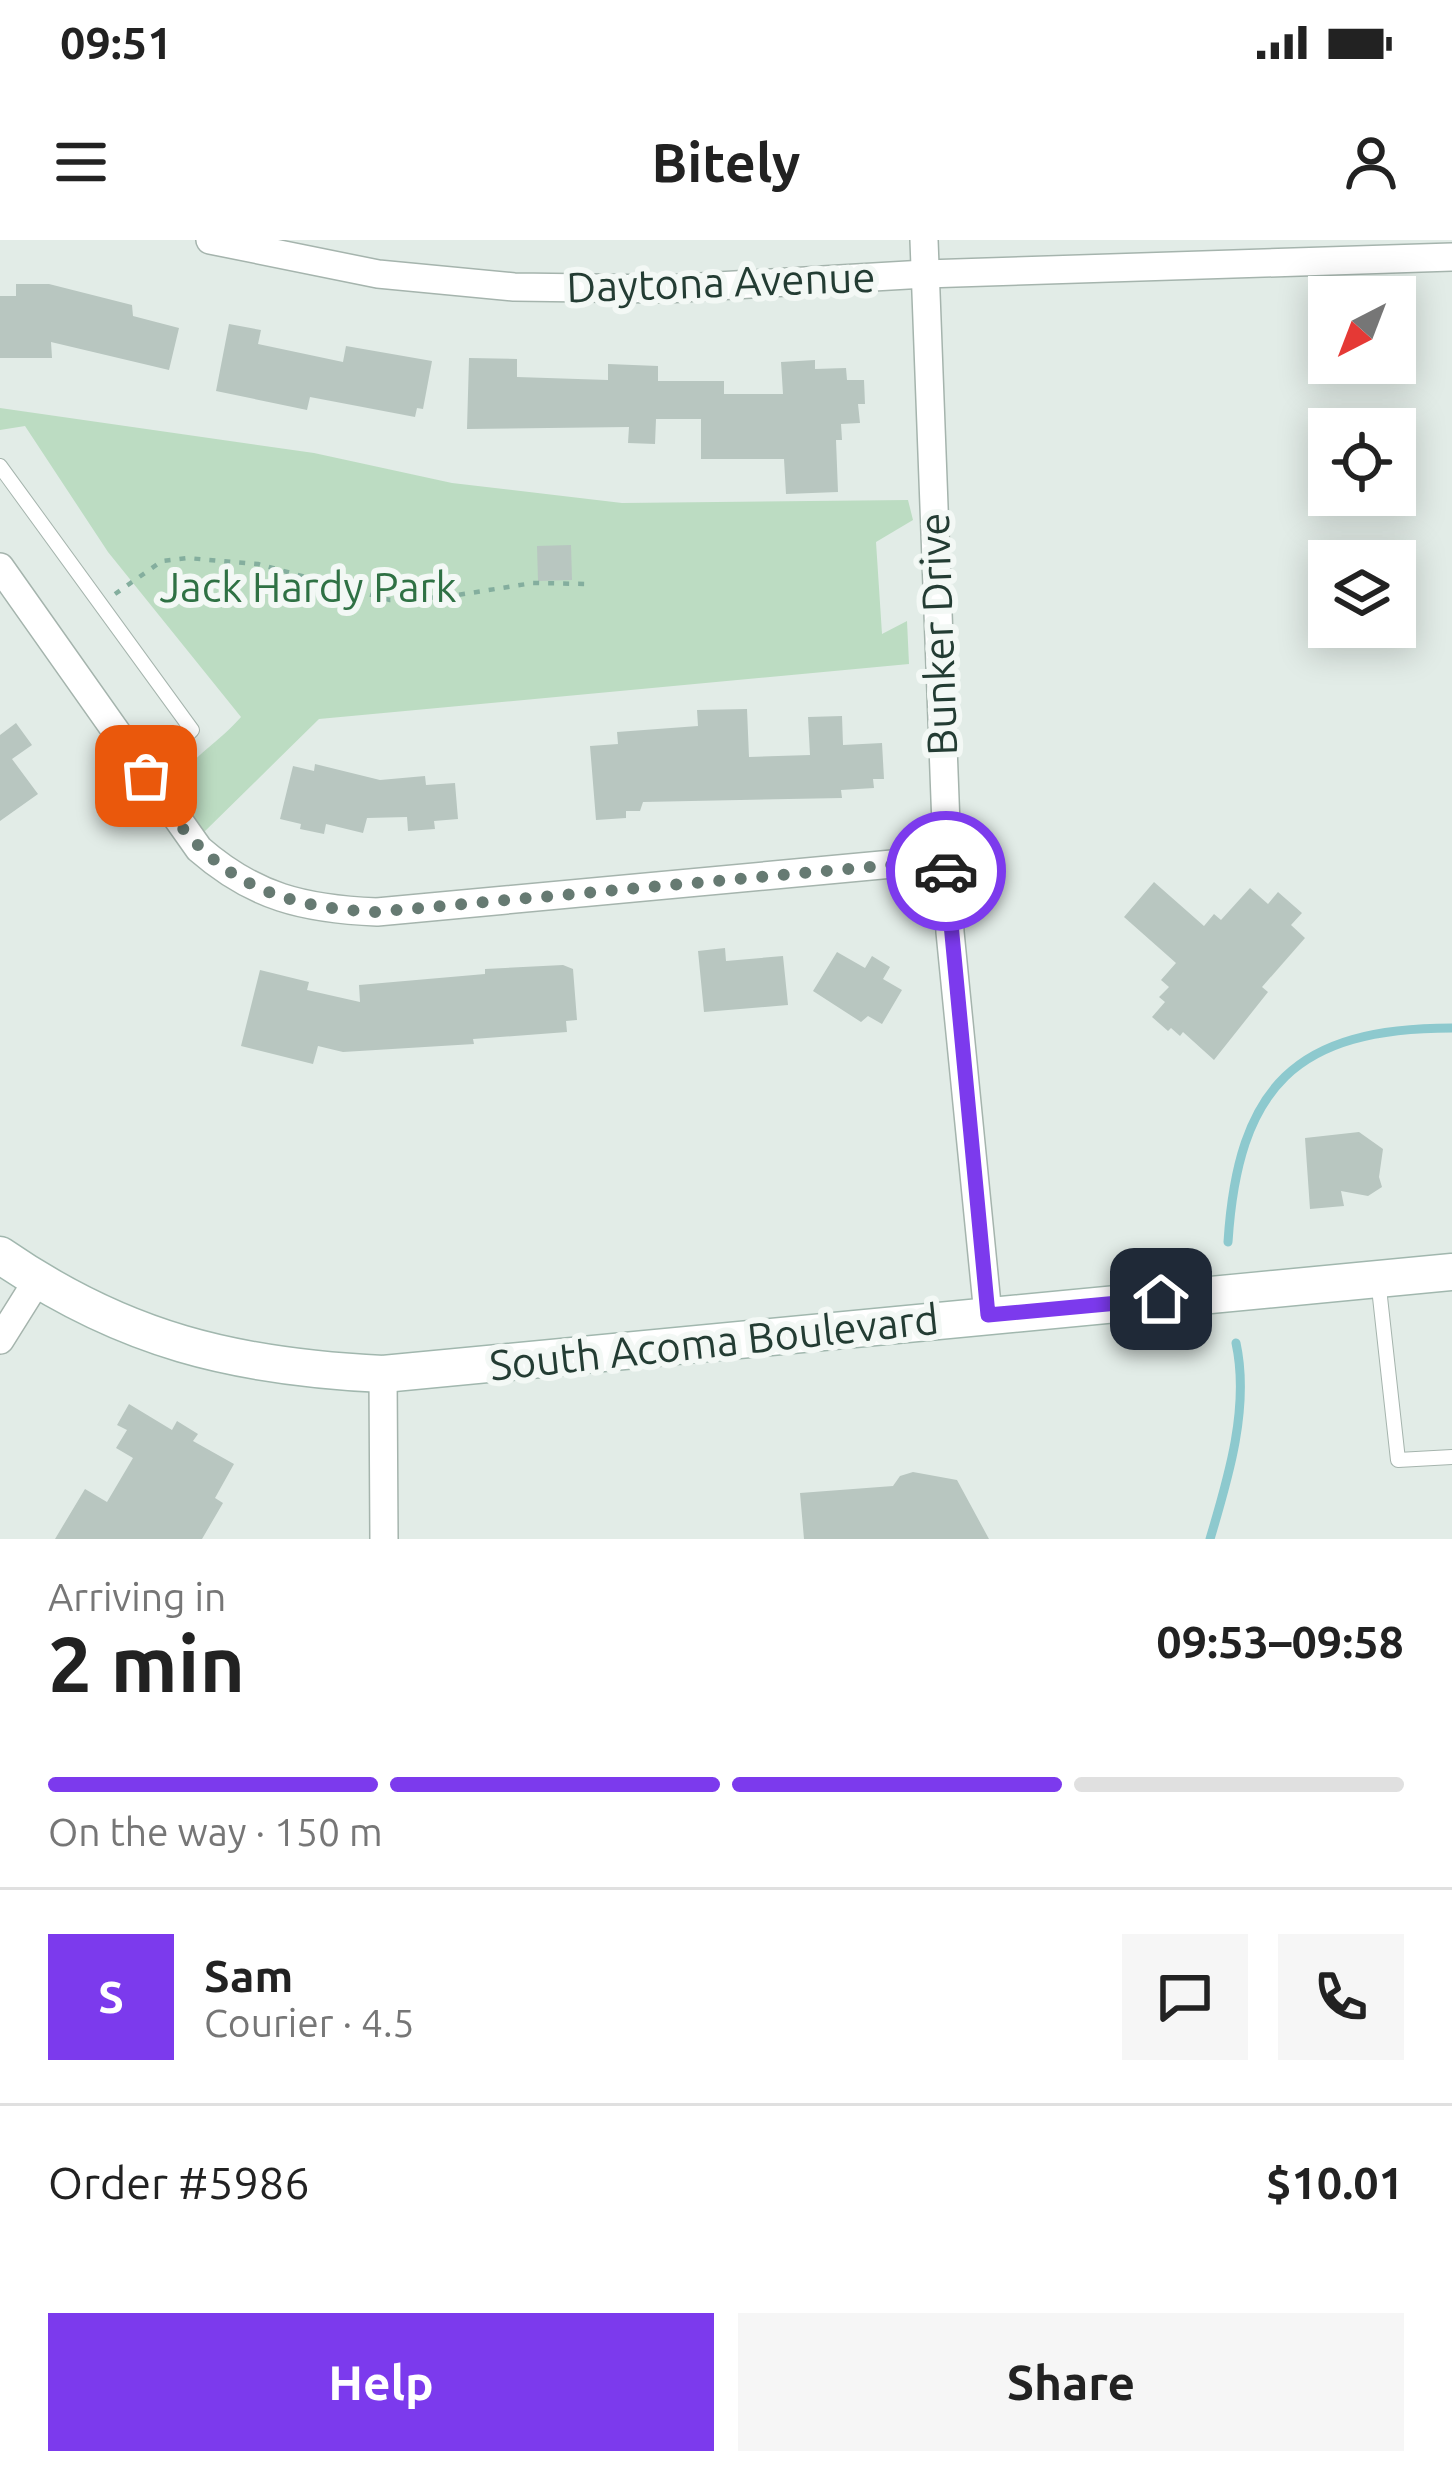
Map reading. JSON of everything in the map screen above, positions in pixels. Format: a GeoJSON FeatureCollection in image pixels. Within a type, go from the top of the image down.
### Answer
{"type":"FeatureCollection","features":[{"type":"Feature","properties":{"kind":"main road","name":"South Acoma Boulevard"},"geometry":{"type":"LineString","coordinates":[[0,1255],[37,1281],[110,1319],[188,1346],[286,1370],[383,1374],[1452,1273]]}},
{"type":"Feature","properties":{"kind":"street","name":"Daytona Avenue"},"geometry":{"type":"LineString","coordinates":[[210,240],[378,274],[514,287],[666,289],[925,274],[1452,257]]}},
{"type":"Feature","properties":{"kind":"street","name":"Bunker Drive"},"geometry":{"type":"LineString","coordinates":[[924,240],[946,860],[988,1315]]}},
{"type":"Feature","properties":{"kind":"street"},"geometry":{"type":"LineString","coordinates":[[0,567],[199,849],[233,879],[286,901],[376,912],[946,860]]}},
{"type":"Feature","properties":{"kind":"street"},"geometry":{"type":"LineString","coordinates":[[0,1340],[37,1281]]}},
{"type":"Feature","properties":{"kind":"street"},"geometry":{"type":"LineString","coordinates":[[383,1374],[384,1539]]}},
{"type":"Feature","properties":{"kind":"lane"},"geometry":{"type":"LineString","coordinates":[[0,466],[191,730],[146,776]]}},
{"type":"Feature","properties":{"kind":"lane"},"geometry":{"type":"LineString","coordinates":[[1378,1279],[1398,1460],[1452,1457]]}},
{"type":"Feature","properties":{"kind":"path"},"geometry":{"type":"LineString","coordinates":[[101,605],[161,561],[187,558],[258,563],[390,599],[445,597],[533,583],[590,584]]}},
{"type":"Feature","properties":{"kind":"green space","name":"Jack Hardy Park"},"geometry":{"type":"Polygon","coordinates":[[[0,408],[314,453],[452,483],[622,503],[908,500],[913,520],[876,542],[882,634],[907,621],[909,664],[319,719],[202,834],[184,793],[184,779],[197,757],[241,717],[108,552],[25,426],[0,430],[0,408]]]}},
{"type":"Feature","properties":{"kind":"building"},"geometry":{"type":"Polygon","coordinates":[[[16,284],[49,284],[132,305],[133,316],[179,328],[169,370],[51,342],[52,358],[0,358],[0,296],[16,296],[16,284]]]}},
{"type":"Feature","properties":{"kind":"building"},"geometry":{"type":"Polygon","coordinates":[[[229,324],[261,330],[258,344],[343,362],[346,346],[432,361],[423,409],[417,408],[415,417],[310,397],[307,410],[216,391],[229,324]]]}},
{"type":"Feature","properties":{"kind":"building"},"geometry":{"type":"Polygon","coordinates":[[[469,358],[517,359],[517,377],[608,380],[608,364],[658,366],[658,381],[724,381],[724,394],[783,394],[781,362],[815,360],[815,369],[846,368],[847,380],[864,380],[865,404],[858,404],[860,423],[841,424],[842,440],[836,440],[838,492],[786,494],[784,459],[701,459],[701,419],[656,419],[655,444],[628,443],[629,427],[467,429],[469,358]]]}},
{"type":"Feature","properties":{"kind":"building"},"geometry":{"type":"Polygon","coordinates":[[[571,545],[572,580],[538,581],[537,546],[571,545]]]}},
{"type":"Feature","properties":{"kind":"building"},"geometry":{"type":"Polygon","coordinates":[[[747,709],[749,757],[810,755],[808,717],[842,716],[843,745],[882,743],[884,779],[873,779],[874,788],[841,790],[842,798],[643,802],[640,811],[626,811],[626,818],[596,820],[590,746],[618,744],[617,732],[698,726],[697,710],[747,709]]]}},
{"type":"Feature","properties":{"kind":"building"},"geometry":{"type":"Polygon","coordinates":[[[16,723],[32,745],[12,759],[38,794],[0,821],[0,735],[16,723]]]}},
{"type":"Feature","properties":{"kind":"building"},"geometry":{"type":"Polygon","coordinates":[[[315,764],[380,780],[425,776],[426,785],[455,783],[458,819],[434,821],[435,829],[408,831],[407,817],[367,818],[363,833],[326,824],[324,834],[300,829],[301,824],[280,819],[293,766],[314,771],[315,764]]]}},
{"type":"Feature","properties":{"kind":"building"},"geometry":{"type":"Polygon","coordinates":[[[1154,882],[1204,926],[1214,914],[1221,920],[1250,888],[1268,904],[1278,892],[1302,913],[1291,925],[1305,938],[1262,987],[1268,992],[1214,1060],[1183,1032],[1180,1036],[1171,1028],[1168,1031],[1152,1017],[1165,1002],[1159,997],[1169,987],[1161,980],[1176,963],[1124,917],[1154,882]]]}},
{"type":"Feature","properties":{"kind":"building"},"geometry":{"type":"Polygon","coordinates":[[[725,948],[726,961],[783,956],[788,1005],[704,1012],[698,951],[725,948]]]}},
{"type":"Feature","properties":{"kind":"building"},"geometry":{"type":"Polygon","coordinates":[[[837,952],[865,968],[872,956],[890,967],[883,979],[902,990],[882,1024],[868,1016],[861,1022],[813,991],[837,952]]]}},
{"type":"Feature","properties":{"kind":"building"},"geometry":{"type":"Polygon","coordinates":[[[563,965],[573,969],[577,1020],[566,1021],[567,1032],[473,1039],[474,1044],[343,1052],[318,1046],[313,1064],[241,1046],[260,970],[309,982],[307,990],[360,1002],[359,985],[485,974],[485,969],[563,965]]]}},
{"type":"Feature","properties":{"kind":"building"},"geometry":{"type":"Polygon","coordinates":[[[1359,1132],[1383,1149],[1382,1187],[1368,1196],[1341,1191],[1344,1206],[1310,1209],[1305,1138],[1359,1132]]]}},
{"type":"Feature","properties":{"kind":"building"},"geometry":{"type":"Polygon","coordinates":[[[129,1404],[172,1430],[177,1421],[198,1434],[193,1441],[234,1464],[215,1498],[223,1503],[202,1539],[55,1539],[85,1489],[107,1502],[133,1458],[116,1448],[127,1430],[117,1425],[129,1404]]]}},
{"type":"Feature","properties":{"kind":"building"},"geometry":{"type":"Polygon","coordinates":[[[913,1472],[957,1480],[989,1539],[804,1539],[800,1493],[893,1486],[900,1476],[913,1472]]]}},
{"type":"Feature","properties":{"kind":"waterway"},"geometry":{"type":"LineString","coordinates":[[1228,1242],[1245,1143],[1262,1106],[1285,1076],[1315,1055],[1353,1040],[1452,1028]]}},
{"type":"Feature","properties":{"kind":"waterway"},"geometry":{"type":"LineString","coordinates":[[1210,1539],[1239,1417],[1236,1343]]}},
{"type":"Feature","properties":{"kind":"way so far"},"geometry":{"type":"LineString","coordinates":[[146,776],[199,849],[233,879],[286,901],[342,910],[376,912],[946,860],[946,871]]}},
{"type":"Feature","properties":{"kind":"route"},"geometry":{"type":"LineString","coordinates":[[946,871],[988,1315],[1161,1299]]}}]}
